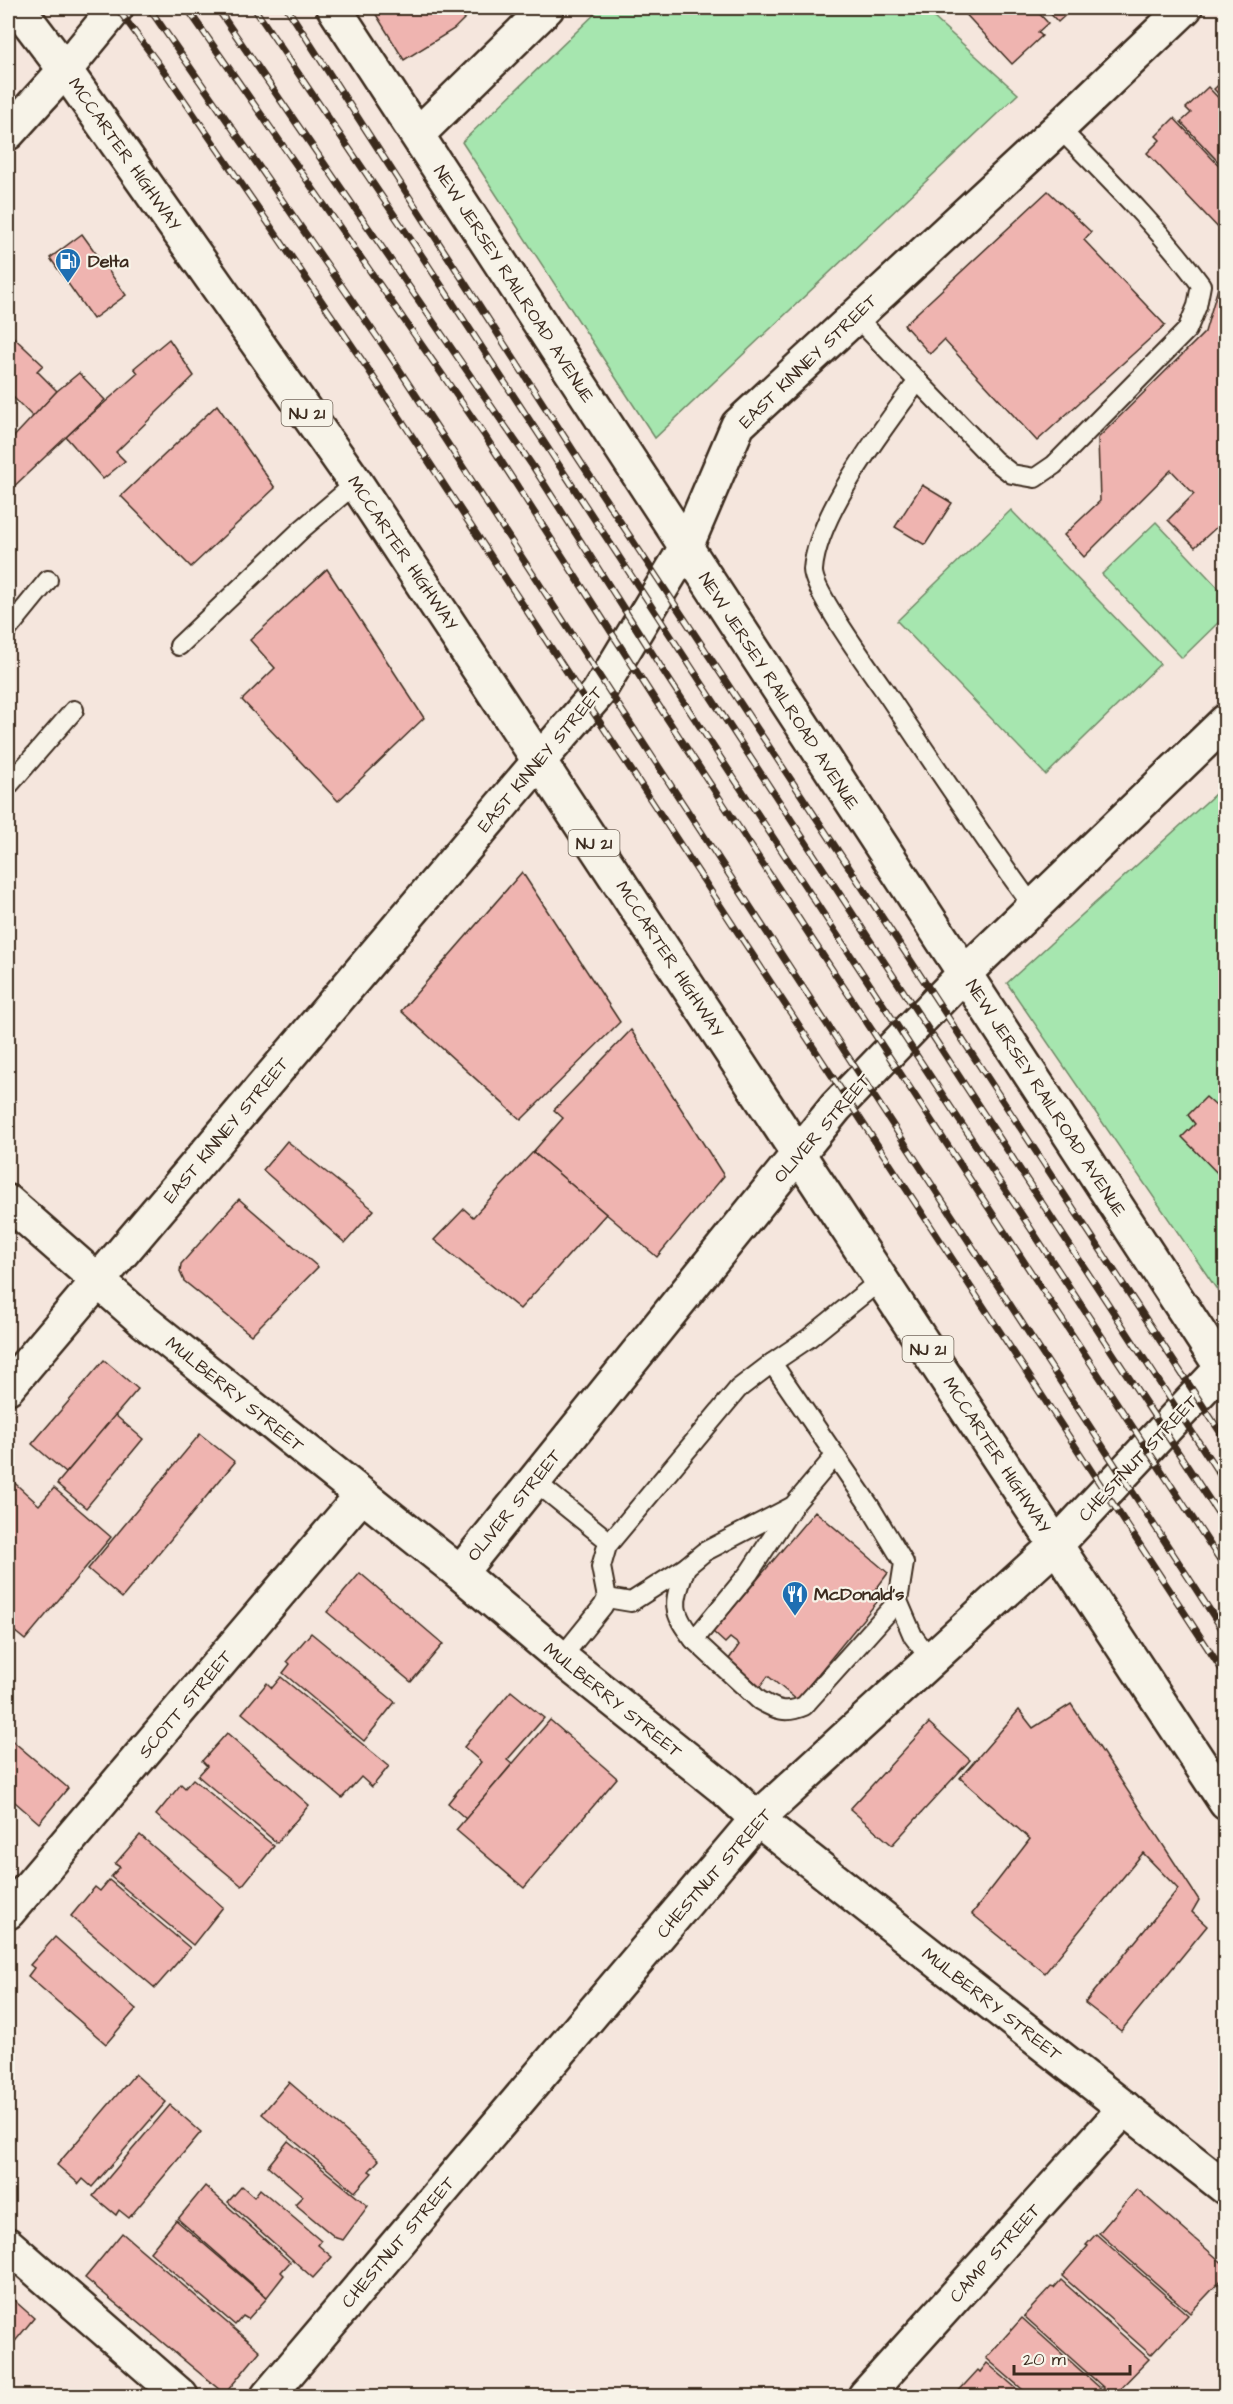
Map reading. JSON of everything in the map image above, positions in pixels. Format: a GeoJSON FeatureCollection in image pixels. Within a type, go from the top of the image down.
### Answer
{"type":"FeatureCollection","features":[{"type":"Feature","properties":{"kind":"street","name":"MCCARTER HIGHWAY"},"geometry":{"type":"LineString","coordinates":[[18,8],[65,70],[356,483],[1226,1803]]}},
{"type":"Feature","properties":{"kind":"street"},"geometry":{"type":"LineString","coordinates":[[8,133],[65,70],[116,8]]}},
{"type":"Feature","properties":{"kind":"street","name":"NEW JERSEY RAILROAD AVENUE"},"geometry":{"type":"LineString","coordinates":[[334,8],[418,134],[685,549],[1224,1368]]}},
{"type":"Feature","properties":{"kind":"street"},"geometry":{"type":"LineString","coordinates":[[418,134],[547,8]]}},
{"type":"Feature","properties":{"kind":"street","name":"EAST KINNEY STREET"},"geometry":{"type":"LineString","coordinates":[[8,1387],[598,693],[685,549],[738,425],[1185,8]]}},
{"type":"Feature","properties":{"kind":"street","name":"OLIVER STREET"},"geometry":{"type":"LineString","coordinates":[[460,1573],[836,1107],[965,973],[1226,722]]}},
{"type":"Feature","properties":{"kind":"street","name":"MULBERRY STREET"},"geometry":{"type":"LineString","coordinates":[[8,1202],[145,1322],[460,1573],[561,1658],[727,1791],[757,1819],[1226,2188]]}},
{"type":"Feature","properties":{"kind":"street","name":"CHESTNUT STREET"},"geometry":{"type":"LineString","coordinates":[[268,2397],[757,1819],[1056,1545],[1224,1368]]}},
{"type":"Feature","properties":{"kind":"street","name":"SCOTT STREET"},"geometry":{"type":"LineString","coordinates":[[8,1912],[362,1495]]}},
{"type":"Feature","properties":{"kind":"street","name":"CAMP STREET"},"geometry":{"type":"LineString","coordinates":[[865,2397],[1125,2108]]}},
{"type":"Feature","properties":{"kind":"street"},"geometry":{"type":"LineString","coordinates":[[8,2246],[182,2397]]}},
{"type":"Feature","properties":{"kind":"lane"},"geometry":{"type":"LineString","coordinates":[[855,316],[994,460],[1011,474],[1035,478],[1054,465],[1186,330],[1197,306],[1201,285],[1185,263],[1059,128]]}},
{"type":"Feature","properties":{"kind":"lane"},"geometry":{"type":"LineString","coordinates":[[918,381],[875,439],[843,493],[815,549],[813,574],[836,620],[1001,864],[1034,908]]}},
{"type":"Feature","properties":{"kind":"lane"},"geometry":{"type":"LineString","coordinates":[[179,646],[302,529],[356,483]]}},
{"type":"Feature","properties":{"kind":"lane"},"geometry":{"type":"LineString","coordinates":[[8,629],[48,580]]}},
{"type":"Feature","properties":{"kind":"lane"},"geometry":{"type":"LineString","coordinates":[[8,786],[74,710]]}},
{"type":"Feature","properties":{"kind":"lane"},"geometry":{"type":"LineString","coordinates":[[608,1598],[601,1578],[601,1567],[610,1542],[738,1389],[809,1338],[882,1279]]}},
{"type":"Feature","properties":{"kind":"lane"},"geometry":{"type":"LineString","coordinates":[[772,1363],[869,1505],[904,1563],[898,1601],[913,1636],[931,1660]]}},
{"type":"Feature","properties":{"kind":"lane"},"geometry":{"type":"LineString","coordinates":[[694,1640],[749,1573],[793,1506],[835,1456]]}},
{"type":"Feature","properties":{"kind":"lane"},"geometry":{"type":"LineString","coordinates":[[533,1480],[610,1542]]}},
{"type":"Feature","properties":{"kind":"lane"},"geometry":{"type":"LineString","coordinates":[[608,1598],[631,1602],[686,1567],[704,1552],[793,1506]]}},
{"type":"Feature","properties":{"kind":"lane"},"geometry":{"type":"LineString","coordinates":[[686,1567],[675,1598],[679,1621],[694,1640],[759,1700],[790,1712],[804,1706],[898,1601]]}},
{"type":"Feature","properties":{"kind":"lane"},"geometry":{"type":"LineString","coordinates":[[561,1658],[608,1598]]}},
{"type":"Feature","properties":{"kind":"green space"},"geometry":{"type":"Polygon","coordinates":[[[601,8],[923,8],[1018,94],[655,438],[462,142],[601,8]]]}},
{"type":"Feature","properties":{"kind":"green space"},"geometry":{"type":"Polygon","coordinates":[[[1011,510],[1160,664],[1046,775],[897,621],[1011,510]]]}},
{"type":"Feature","properties":{"kind":"green space"},"geometry":{"type":"Polygon","coordinates":[[[1156,522],[1225,595],[1225,616],[1182,658],[1102,574],[1156,522]]]}},
{"type":"Feature","properties":{"kind":"green space"},"geometry":{"type":"Polygon","coordinates":[[[1225,785],[1226,1288],[1220,1294],[1007,983],[1225,785]]]}},
{"type":"Feature","properties":{"kind":"building"},"geometry":{"type":"Polygon","coordinates":[[[372,8],[475,8],[454,29],[404,60],[372,8]]]}},
{"type":"Feature","properties":{"kind":"building"},"geometry":{"type":"Polygon","coordinates":[[[960,8],[1034,8],[1048,23],[1038,32],[1042,36],[1012,64],[960,8]]]}},
{"type":"Feature","properties":{"kind":"building"},"geometry":{"type":"Polygon","coordinates":[[[1045,8],[1073,8],[1058,22],[1045,8]]]}},
{"type":"Feature","properties":{"kind":"building"},"geometry":{"type":"Polygon","coordinates":[[[1226,70],[1226,102],[1214,89],[1225,79],[1221,74],[1226,70]]]}},
{"type":"Feature","properties":{"kind":"building"},"geometry":{"type":"Polygon","coordinates":[[[1208,87],[1226,106],[1226,170],[1181,122],[1191,113],[1186,108],[1208,87]]]}},
{"type":"Feature","properties":{"kind":"building"},"geometry":{"type":"Polygon","coordinates":[[[1174,118],[1226,173],[1226,230],[1223,233],[1147,153],[1160,140],[1156,136],[1174,118]]]}},
{"type":"Feature","properties":{"kind":"building"},"geometry":{"type":"Polygon","coordinates":[[[1048,191],[1091,232],[1084,240],[1165,325],[1037,441],[944,340],[930,354],[904,325],[1048,191]]]}},
{"type":"Feature","properties":{"kind":"building"},"geometry":{"type":"Polygon","coordinates":[[[82,234],[126,295],[93,319],[50,258],[82,234]]]}},
{"type":"Feature","properties":{"kind":"building"},"geometry":{"type":"Polygon","coordinates":[[[1226,281],[1226,526],[1222,522],[1195,547],[1168,520],[1194,494],[1171,470],[1084,557],[1064,535],[1100,501],[1098,438],[1205,332],[1218,288],[1226,281]]]}},
{"type":"Feature","properties":{"kind":"building"},"geometry":{"type":"Polygon","coordinates":[[[8,332],[43,365],[37,371],[57,391],[33,417],[8,392],[8,332]]]}},
{"type":"Feature","properties":{"kind":"building"},"geometry":{"type":"Polygon","coordinates":[[[169,339],[194,376],[116,452],[125,461],[103,479],[66,437],[138,373],[134,368],[169,339]]]}},
{"type":"Feature","properties":{"kind":"building"},"geometry":{"type":"Polygon","coordinates":[[[79,373],[105,400],[8,492],[8,443],[57,391],[79,373]]]}},
{"type":"Feature","properties":{"kind":"building"},"geometry":{"type":"Polygon","coordinates":[[[217,405],[275,488],[191,567],[121,496],[217,405]]]}},
{"type":"Feature","properties":{"kind":"building"},"geometry":{"type":"Polygon","coordinates":[[[922,485],[952,503],[925,545],[895,527],[922,485]]]}},
{"type":"Feature","properties":{"kind":"building"},"geometry":{"type":"Polygon","coordinates":[[[327,569],[424,718],[338,801],[242,700],[275,668],[250,640],[327,569]]]}},
{"type":"Feature","properties":{"kind":"building"},"geometry":{"type":"Polygon","coordinates":[[[522,872],[620,1022],[521,1120],[401,1011],[522,872]]]}},
{"type":"Feature","properties":{"kind":"building"},"geometry":{"type":"Polygon","coordinates":[[[631,1030],[724,1176],[657,1257],[533,1152],[563,1118],[554,1110],[631,1030]]]}},
{"type":"Feature","properties":{"kind":"building"},"geometry":{"type":"Polygon","coordinates":[[[1206,1097],[1216,1106],[1220,1101],[1226,1107],[1226,1182],[1182,1137],[1195,1124],[1188,1115],[1206,1097]]]}},
{"type":"Feature","properties":{"kind":"building"},"geometry":{"type":"Polygon","coordinates":[[[287,1141],[374,1210],[345,1243],[263,1170],[287,1141]]]}},
{"type":"Feature","properties":{"kind":"building"},"geometry":{"type":"Polygon","coordinates":[[[533,1152],[606,1214],[520,1309],[434,1240],[464,1209],[473,1217],[533,1152]]]}},
{"type":"Feature","properties":{"kind":"building"},"geometry":{"type":"Polygon","coordinates":[[[239,1199],[318,1267],[251,1335],[184,1281],[180,1272],[181,1264],[239,1199]]]}},
{"type":"Feature","properties":{"kind":"building"},"geometry":{"type":"Polygon","coordinates":[[[104,1360],[138,1389],[66,1473],[32,1444],[104,1360]]]}},
{"type":"Feature","properties":{"kind":"building"},"geometry":{"type":"Polygon","coordinates":[[[115,1415],[143,1439],[86,1508],[57,1484],[115,1415]]]}},
{"type":"Feature","properties":{"kind":"building"},"geometry":{"type":"Polygon","coordinates":[[[200,1434],[235,1462],[122,1598],[88,1569],[200,1434]]]}},
{"type":"Feature","properties":{"kind":"building"},"geometry":{"type":"Polygon","coordinates":[[[8,1477],[39,1505],[54,1488],[111,1537],[25,1640],[8,1626],[8,1477]]]}},
{"type":"Feature","properties":{"kind":"building","name":"McDonald's"},"geometry":{"type":"Polygon","coordinates":[[[815,1511],[888,1573],[870,1597],[877,1602],[797,1700],[768,1676],[760,1687],[729,1659],[739,1645],[730,1638],[725,1643],[713,1632],[815,1511]]]}},
{"type":"Feature","properties":{"kind":"building"},"geometry":{"type":"Polygon","coordinates":[[[360,1573],[443,1644],[411,1682],[327,1612],[360,1573]]]}},
{"type":"Feature","properties":{"kind":"building"},"geometry":{"type":"Polygon","coordinates":[[[8,1626],[15,1633],[8,1642],[8,1626]]]}},
{"type":"Feature","properties":{"kind":"building"},"geometry":{"type":"Polygon","coordinates":[[[311,1633],[395,1702],[364,1741],[283,1673],[290,1664],[287,1661],[311,1633]]]}},
{"type":"Feature","properties":{"kind":"building"},"geometry":{"type":"Polygon","coordinates":[[[281,1677],[389,1766],[372,1787],[361,1777],[342,1798],[242,1713],[267,1683],[272,1688],[281,1677]]]}},
{"type":"Feature","properties":{"kind":"building"},"geometry":{"type":"Polygon","coordinates":[[[511,1691],[544,1718],[507,1760],[512,1764],[466,1819],[448,1803],[481,1762],[464,1747],[511,1691]]]}},
{"type":"Feature","properties":{"kind":"building"},"geometry":{"type":"Polygon","coordinates":[[[1071,1704],[1199,1900],[1192,1912],[1207,1926],[1121,2031],[1085,2003],[1178,1889],[1143,1853],[1045,1973],[972,1914],[1030,1839],[960,1778],[1019,1710],[1033,1728],[1071,1704]]]}},
{"type":"Feature","properties":{"kind":"building"},"geometry":{"type":"Polygon","coordinates":[[[550,1720],[617,1778],[524,1888],[456,1830],[550,1720]]]}},
{"type":"Feature","properties":{"kind":"building"},"geometry":{"type":"Polygon","coordinates":[[[929,1723],[970,1760],[892,1845],[850,1809],[929,1723]]]}},
{"type":"Feature","properties":{"kind":"building"},"geometry":{"type":"Polygon","coordinates":[[[227,1733],[309,1805],[277,1843],[198,1776],[207,1766],[202,1761],[227,1733]]]}},
{"type":"Feature","properties":{"kind":"building"},"geometry":{"type":"Polygon","coordinates":[[[8,1737],[68,1788],[39,1823],[8,1796],[8,1737]]]}},
{"type":"Feature","properties":{"kind":"building"},"geometry":{"type":"Polygon","coordinates":[[[193,1779],[274,1846],[242,1886],[156,1815],[181,1784],[185,1788],[193,1779]]]}},
{"type":"Feature","properties":{"kind":"building"},"geometry":{"type":"Polygon","coordinates":[[[140,1835],[223,1907],[193,1945],[111,1877],[120,1867],[115,1864],[140,1835]]]}},
{"type":"Feature","properties":{"kind":"building"},"geometry":{"type":"Polygon","coordinates":[[[109,1880],[190,1948],[155,1988],[71,1916],[95,1887],[100,1891],[109,1880]]]}},
{"type":"Feature","properties":{"kind":"building"},"geometry":{"type":"Polygon","coordinates":[[[55,1937],[136,2009],[106,2044],[28,1976],[34,1968],[30,1965],[55,1937]]]}},
{"type":"Feature","properties":{"kind":"building"},"geometry":{"type":"Polygon","coordinates":[[[135,2074],[166,2102],[92,2187],[83,2179],[79,2184],[57,2165],[135,2074]]]}},
{"type":"Feature","properties":{"kind":"building"},"geometry":{"type":"Polygon","coordinates":[[[289,2082],[379,2160],[369,2171],[372,2173],[355,2192],[262,2114],[289,2082]]]}},
{"type":"Feature","properties":{"kind":"building"},"geometry":{"type":"Polygon","coordinates":[[[170,2105],[201,2132],[129,2218],[119,2210],[116,2215],[93,2196],[170,2105]]]}},
{"type":"Feature","properties":{"kind":"building"},"geometry":{"type":"Polygon","coordinates":[[[288,2141],[368,2206],[343,2240],[336,2238],[295,2204],[303,2196],[268,2166],[288,2141]]]}},
{"type":"Feature","properties":{"kind":"building"},"geometry":{"type":"Polygon","coordinates":[[[205,2186],[290,2262],[281,2272],[284,2275],[267,2297],[178,2219],[205,2186]]]}},
{"type":"Feature","properties":{"kind":"building"},"geometry":{"type":"Polygon","coordinates":[[[242,2186],[254,2197],[260,2189],[321,2241],[318,2245],[332,2257],[313,2278],[228,2202],[242,2186]]]}},
{"type":"Feature","properties":{"kind":"building"},"geometry":{"type":"Polygon","coordinates":[[[1137,2189],[1226,2266],[1226,2275],[1190,2313],[1099,2233],[1137,2189]]]}},
{"type":"Feature","properties":{"kind":"building"},"geometry":{"type":"Polygon","coordinates":[[[176,2220],[267,2298],[248,2319],[243,2316],[235,2325],[150,2252],[176,2220]]]}},
{"type":"Feature","properties":{"kind":"building"},"geometry":{"type":"Polygon","coordinates":[[[122,2233],[260,2351],[228,2390],[220,2390],[85,2278],[122,2233]]]}},
{"type":"Feature","properties":{"kind":"building"},"geometry":{"type":"Polygon","coordinates":[[[1096,2234],[1188,2315],[1151,2355],[1062,2276],[1096,2234]]]}},
{"type":"Feature","properties":{"kind":"building"},"geometry":{"type":"Polygon","coordinates":[[[1061,2280],[1149,2359],[1113,2396],[1024,2316],[1051,2287],[1054,2288],[1061,2280]]]}},
{"type":"Feature","properties":{"kind":"building"},"geometry":{"type":"Polygon","coordinates":[[[8,2295],[34,2318],[8,2350],[8,2295]]]}},
{"type":"Feature","properties":{"kind":"building"},"geometry":{"type":"Polygon","coordinates":[[[1022,2318],[1109,2396],[1030,2396],[986,2358],[1022,2318]]]}},
{"type":"Feature","properties":{"kind":"building"},"geometry":{"type":"Polygon","coordinates":[[[987,2363],[1025,2396],[954,2396],[987,2363]]]}},
{"type":"Feature","properties":{"kind":"railway"},"geometry":{"type":"LineString","coordinates":[[117,8],[169,78],[368,369],[1226,1676]]}},
{"type":"Feature","properties":{"kind":"railway"},"geometry":{"type":"LineString","coordinates":[[149,8],[391,357],[1226,1635]]}},
{"type":"Feature","properties":{"kind":"railway"},"geometry":{"type":"LineString","coordinates":[[187,8],[485,436],[653,697],[1226,1569]]}},
{"type":"Feature","properties":{"kind":"railway"},"geometry":{"type":"LineString","coordinates":[[217,8],[534,468],[666,675],[1226,1525]]}},
{"type":"Feature","properties":{"kind":"railway"},"geometry":{"type":"LineString","coordinates":[[254,8],[424,259],[1226,1484]]}},
{"type":"Feature","properties":{"kind":"railway"},"geometry":{"type":"LineString","coordinates":[[287,8],[580,461],[1226,1441]]}},
{"type":"Feature","properties":{"kind":"place","name":"Delta"},"geometry":{"type":"Point","coordinates":[68,284]}},
{"type":"Feature","properties":{"kind":"place","name":"McDonald's"},"geometry":{"type":"Point","coordinates":[795,1617]}}]}
